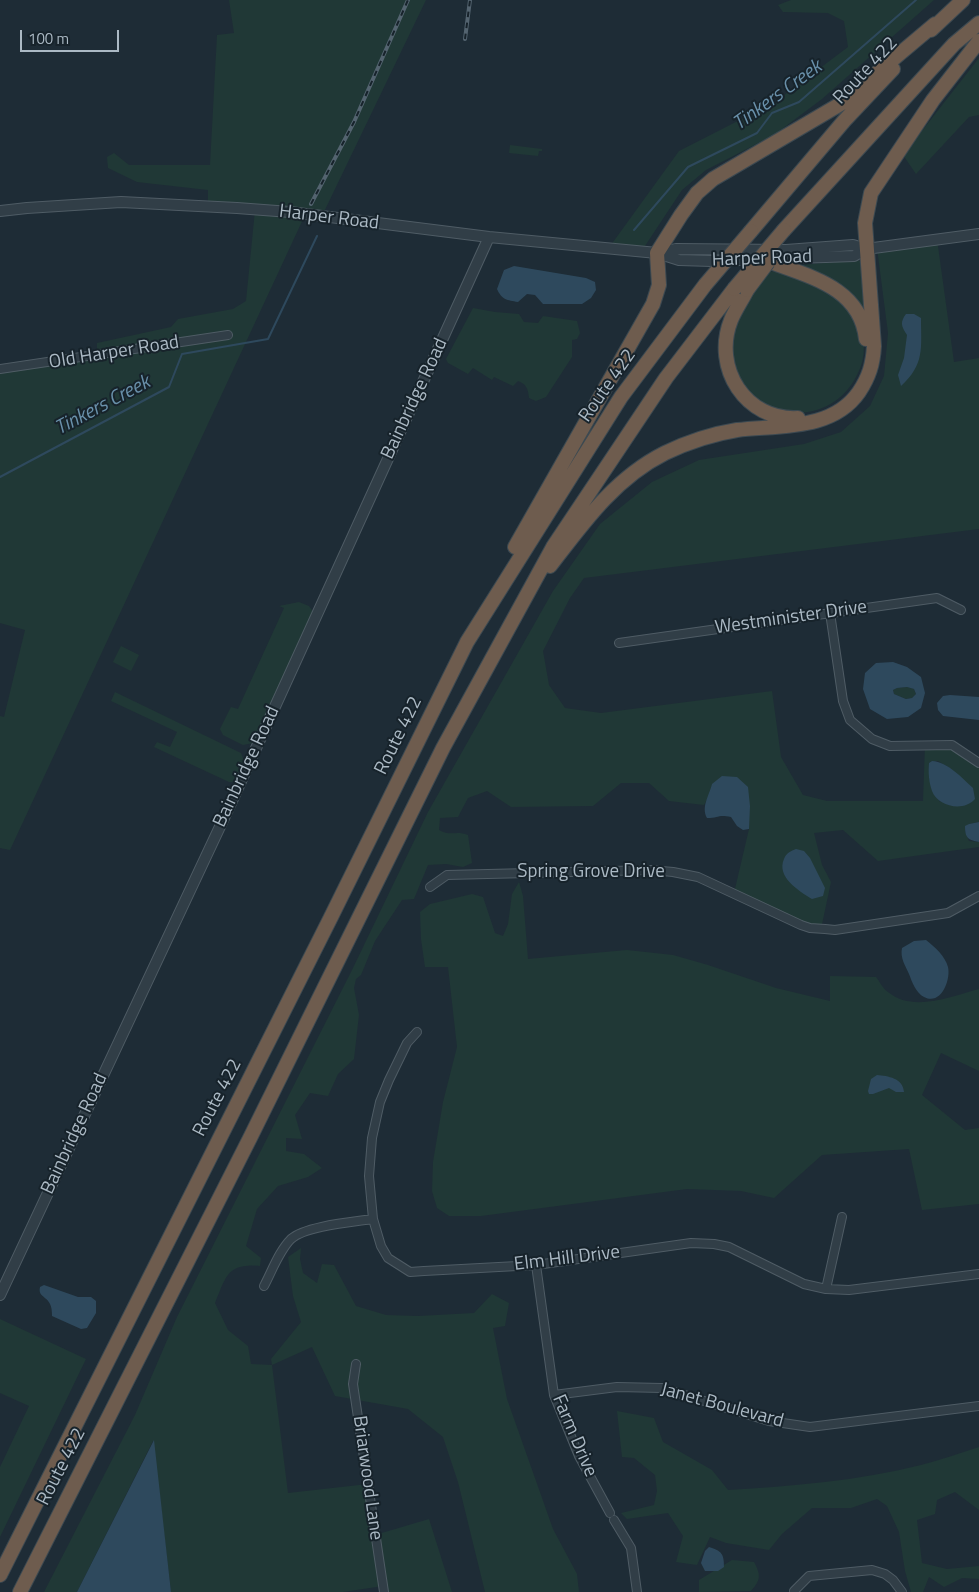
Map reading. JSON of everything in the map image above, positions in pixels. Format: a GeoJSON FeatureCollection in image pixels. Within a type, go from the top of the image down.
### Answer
{"type":"FeatureCollection","features":[{"type":"Feature","properties":{"kind":"highway","name":"Route 422"},"geometry":{"type":"LineString","coordinates":[[0,1575],[467,642],[621,397],[705,285],[844,121],[936,24],[963,0]]}},
{"type":"Feature","properties":{"kind":"highway"},"geometry":{"type":"LineString","coordinates":[[763,259],[824,282],[843,295],[857,310],[864,327],[867,348],[865,361],[859,377],[847,397],[821,414],[796,418],[770,414],[751,404],[736,387],[727,363],[726,341],[730,321],[741,289],[788,230],[818,192],[954,44],[979,23]]}},
{"type":"Feature","properties":{"kind":"highway"},"geometry":{"type":"LineString","coordinates":[[467,642],[501,571],[653,304],[659,286],[657,253],[696,194],[713,179],[848,99],[936,24]]}},
{"type":"Feature","properties":{"kind":"highway"},"geometry":{"type":"LineString","coordinates":[[470,697],[549,568],[602,500],[641,467],[664,453],[716,434],[737,430],[812,423],[832,416],[844,409],[854,399],[868,378],[874,361],[865,223],[871,193],[933,100],[979,41]]}},
{"type":"Feature","properties":{"kind":"highway","name":"Route 422"},"geometry":{"type":"LineString","coordinates":[[20,1592],[254,1129],[443,748],[553,547],[666,378],[741,289]]}},
{"type":"Feature","properties":{"kind":"street","name":"Harper Road"},"geometry":{"type":"LineString","coordinates":[[0,212],[27,208],[121,202],[237,208],[290,212],[489,237],[657,253],[679,260],[854,256],[866,249],[979,234]]}},
{"type":"Feature","properties":{"kind":"street","name":"Bainbridge Road"},"geometry":{"type":"LineString","coordinates":[[0,1295],[232,801],[489,237]]}},
{"type":"Feature","properties":{"kind":"street","name":"Harper Road"},"geometry":{"type":"LineString","coordinates":[[657,253],[676,249],[786,250],[853,245],[866,249]]}},
{"type":"Feature","properties":{"kind":"street","name":"Old Harper Road"},"geometry":{"type":"LineString","coordinates":[[0,369],[228,335]]}},
{"type":"Feature","properties":{"kind":"street","name":"Westminister Drive"},"geometry":{"type":"LineString","coordinates":[[619,643],[937,598],[961,610]]}},
{"type":"Feature","properties":{"kind":"street"},"geometry":{"type":"LineString","coordinates":[[830,613],[843,701],[850,720],[872,739],[890,746],[952,745],[979,764]]}},
{"type":"Feature","properties":{"kind":"street","name":"Spring Grove Drive"},"geometry":{"type":"LineString","coordinates":[[430,888],[447,875],[651,870],[673,872],[698,877],[810,928],[835,930],[948,913],[979,896]]}},
{"type":"Feature","properties":{"kind":"street","name":"Elm Hill Drive"},"geometry":{"type":"LineString","coordinates":[[417,1032],[407,1043],[388,1080],[380,1102],[372,1138],[369,1176],[373,1218],[381,1246],[388,1258],[410,1272],[536,1265],[691,1243],[714,1244],[729,1248],[804,1284],[826,1290],[849,1290],[979,1274]]}},
{"type":"Feature","properties":{"kind":"street"},"geometry":{"type":"LineString","coordinates":[[826,1290],[842,1217]]}},
{"type":"Feature","properties":{"kind":"street"},"geometry":{"type":"LineString","coordinates":[[264,1286],[284,1249],[292,1239],[302,1232],[373,1218]]}},
{"type":"Feature","properties":{"kind":"street","name":"Farm Drive"},"geometry":{"type":"LineString","coordinates":[[536,1265],[554,1394],[579,1456],[631,1548],[637,1592]]}},
{"type":"Feature","properties":{"kind":"street","name":"Briarwood Lane"},"geometry":{"type":"LineString","coordinates":[[356,1364],[353,1384],[384,1592]]}},
{"type":"Feature","properties":{"kind":"street","name":"Janet Boulevard"},"geometry":{"type":"LineString","coordinates":[[554,1394],[617,1387],[662,1388],[769,1421],[810,1427],[979,1406]]}},
{"type":"Feature","properties":{"kind":"street"},"geometry":{"type":"LineString","coordinates":[[794,1591],[809,1576],[872,1570],[885,1574],[893,1580],[902,1592]]}},
{"type":"Feature","properties":{"kind":"green space"},"geometry":{"type":"Polygon","coordinates":[[[229,0],[426,0],[322,216],[305,215],[10,850],[0,848],[0,716],[4,717],[25,630],[0,623],[0,369],[97,355],[97,343],[171,327],[178,319],[233,309],[246,301],[255,210],[208,207],[208,190],[137,182],[108,168],[107,157],[114,153],[129,165],[210,165],[217,35],[234,33],[229,0]]]}},
{"type":"Feature","properties":{"kind":"green space"},"geometry":{"type":"Polygon","coordinates":[[[791,0],[934,0],[822,99],[774,135],[706,170],[682,190],[641,252],[608,249],[679,151],[775,102],[848,47],[844,21],[828,13],[783,12],[778,5],[791,0]]]}},
{"type":"Feature","properties":{"kind":"green space"},"geometry":{"type":"Polygon","coordinates":[[[979,58],[979,115],[969,117],[916,174],[903,155],[979,58]]]}},
{"type":"Feature","properties":{"kind":"green space"},"geometry":{"type":"Polygon","coordinates":[[[510,145],[542,149],[542,151],[539,151],[538,156],[509,153],[510,145]]]}},
{"type":"Feature","properties":{"kind":"green space"},"geometry":{"type":"Polygon","coordinates":[[[937,239],[954,362],[979,358],[979,529],[584,578],[570,598],[543,651],[549,685],[565,708],[601,713],[772,691],[781,757],[803,795],[827,801],[923,801],[925,745],[952,745],[979,763],[979,822],[969,824],[965,827],[965,831],[969,841],[979,842],[979,847],[878,861],[843,830],[814,833],[822,865],[831,882],[821,929],[810,928],[734,893],[749,829],[710,794],[704,805],[669,801],[649,783],[621,783],[593,806],[511,807],[487,791],[468,798],[458,817],[440,818],[439,830],[447,833],[468,835],[472,863],[463,867],[446,864],[428,865],[414,899],[402,900],[375,941],[361,975],[356,979],[354,988],[359,1015],[354,1059],[338,1074],[328,1096],[310,1093],[295,1115],[302,1139],[286,1138],[286,1151],[304,1154],[322,1168],[308,1177],[278,1186],[257,1209],[246,1246],[261,1258],[260,1266],[241,1267],[229,1274],[215,1303],[228,1330],[248,1346],[251,1364],[272,1365],[288,1493],[368,1484],[375,1535],[429,1519],[452,1592],[384,1592],[383,1586],[343,1592],[171,1592],[153,1441],[77,1592],[44,1592],[135,1415],[177,1317],[352,970],[428,812],[553,591],[600,524],[652,482],[699,460],[804,444],[841,432],[870,406],[884,376],[888,333],[877,248],[937,239]],[[938,761],[929,763],[929,774],[932,788],[940,802],[951,769],[938,761]]]}},
{"type":"Feature","properties":{"kind":"green space"},"geometry":{"type":"Polygon","coordinates":[[[858,260],[862,263],[870,319],[801,269],[801,265],[858,260]]]}},
{"type":"Feature","properties":{"kind":"green space"},"geometry":{"type":"Polygon","coordinates":[[[767,271],[789,273],[841,298],[859,327],[864,347],[860,368],[844,394],[827,406],[807,412],[787,412],[768,406],[751,395],[738,378],[730,356],[732,332],[742,307],[767,271]]]}},
{"type":"Feature","properties":{"kind":"green space"},"geometry":{"type":"Polygon","coordinates":[[[473,308],[519,314],[524,322],[538,323],[543,316],[577,321],[580,333],[577,339],[572,340],[572,357],[546,397],[536,401],[529,398],[526,387],[518,381],[513,386],[494,377],[492,380],[473,368],[468,374],[448,363],[446,359],[473,308]]]}},
{"type":"Feature","properties":{"kind":"green space"},"geometry":{"type":"Polygon","coordinates":[[[299,602],[309,606],[316,616],[259,742],[243,745],[223,735],[220,729],[231,707],[238,709],[284,608],[279,606],[299,602]]]}},
{"type":"Feature","properties":{"kind":"green space"},"geometry":{"type":"Polygon","coordinates":[[[121,646],[139,655],[131,671],[113,662],[121,646]]]}},
{"type":"Feature","properties":{"kind":"green space"},"geometry":{"type":"Polygon","coordinates":[[[907,687],[914,689],[916,694],[912,698],[906,699],[894,694],[893,690],[907,687]]]}},
{"type":"Feature","properties":{"kind":"green space"},"geometry":{"type":"Polygon","coordinates":[[[115,692],[241,753],[244,761],[235,782],[229,782],[154,747],[157,742],[170,747],[177,732],[111,701],[115,692]]]}},
{"type":"Feature","properties":{"kind":"green space"},"geometry":{"type":"Polygon","coordinates":[[[519,882],[523,896],[528,959],[627,950],[673,955],[776,988],[830,1001],[830,976],[876,977],[886,991],[898,998],[909,1001],[921,1002],[945,999],[979,989],[979,1071],[941,1053],[922,1095],[965,1130],[979,1128],[979,1204],[922,1210],[909,1149],[822,1155],[774,1198],[741,1191],[687,1189],[481,1216],[449,1216],[437,1208],[432,1191],[433,1162],[443,1102],[457,1047],[448,967],[425,967],[420,912],[430,904],[472,894],[483,897],[495,933],[503,936],[508,924],[512,894],[519,882]]]}},
{"type":"Feature","properties":{"kind":"green space"},"geometry":{"type":"Polygon","coordinates":[[[301,1248],[300,1259],[303,1273],[317,1283],[322,1264],[334,1265],[356,1306],[386,1315],[418,1316],[474,1313],[492,1294],[509,1303],[505,1326],[493,1328],[507,1399],[553,1529],[577,1574],[579,1592],[485,1592],[458,1482],[443,1437],[408,1409],[335,1396],[312,1347],[272,1365],[271,1359],[301,1322],[293,1296],[288,1257],[301,1248]]]}},
{"type":"Feature","properties":{"kind":"green space"},"geometry":{"type":"Polygon","coordinates":[[[0,1319],[86,1359],[0,1537],[0,1467],[29,1406],[0,1393],[0,1319]]]}},
{"type":"Feature","properties":{"kind":"green space"},"geometry":{"type":"Polygon","coordinates":[[[617,1411],[654,1418],[663,1442],[712,1470],[728,1490],[801,1485],[897,1471],[979,1447],[979,1510],[955,1492],[937,1500],[935,1514],[917,1520],[922,1563],[947,1569],[979,1566],[979,1579],[962,1578],[944,1587],[929,1577],[923,1592],[911,1592],[905,1571],[899,1532],[887,1506],[877,1499],[851,1508],[812,1508],[782,1534],[769,1550],[726,1543],[710,1537],[697,1565],[676,1562],[683,1536],[668,1513],[627,1519],[621,1513],[654,1505],[657,1491],[655,1475],[634,1458],[622,1457],[617,1411]]]}},
{"type":"Feature","properties":{"kind":"green space"},"geometry":{"type":"Polygon","coordinates":[[[732,1560],[754,1562],[759,1577],[757,1584],[751,1591],[699,1592],[699,1580],[732,1560]]]}},
{"type":"Feature","properties":{"kind":"water"},"geometry":{"type":"Polygon","coordinates":[[[514,266],[586,278],[595,282],[596,290],[591,298],[582,304],[543,304],[535,295],[527,294],[518,302],[508,300],[497,289],[504,270],[514,266]]]}},
{"type":"Feature","properties":{"kind":"water"},"geometry":{"type":"Polygon","coordinates":[[[906,314],[914,314],[921,318],[921,347],[918,363],[909,378],[901,386],[898,375],[904,358],[907,335],[902,327],[902,322],[906,314]]]}},
{"type":"Feature","properties":{"kind":"water"},"geometry":{"type":"Polygon","coordinates":[[[893,662],[907,667],[921,677],[925,693],[921,708],[908,717],[887,719],[870,709],[863,689],[865,673],[876,663],[893,662]],[[907,687],[893,690],[894,694],[906,699],[912,698],[916,694],[914,689],[907,687]]]}},
{"type":"Feature","properties":{"kind":"water"},"geometry":{"type":"Polygon","coordinates":[[[943,696],[979,697],[979,720],[943,716],[938,710],[937,703],[943,696]]]}},
{"type":"Feature","properties":{"kind":"water"},"geometry":{"type":"Polygon","coordinates":[[[932,761],[944,764],[959,775],[973,788],[975,799],[970,803],[958,806],[952,806],[940,801],[935,796],[930,785],[929,763],[932,761]]]}},
{"type":"Feature","properties":{"kind":"water"},"geometry":{"type":"Polygon","coordinates":[[[722,776],[737,777],[748,787],[750,806],[749,829],[743,830],[737,826],[731,817],[707,818],[705,806],[712,784],[722,776]]]}},
{"type":"Feature","properties":{"kind":"water"},"geometry":{"type":"Polygon","coordinates":[[[979,822],[979,842],[968,838],[965,826],[979,822]]]}},
{"type":"Feature","properties":{"kind":"water"},"geometry":{"type":"Polygon","coordinates":[[[796,849],[804,851],[810,858],[825,888],[823,896],[812,899],[795,888],[783,872],[784,859],[787,854],[796,849]]]}},
{"type":"Feature","properties":{"kind":"water"},"geometry":{"type":"Polygon","coordinates":[[[926,940],[942,955],[947,963],[949,972],[946,985],[940,995],[930,999],[921,995],[913,984],[902,955],[902,948],[914,941],[926,940]]]}},
{"type":"Feature","properties":{"kind":"water"},"geometry":{"type":"Polygon","coordinates":[[[877,1075],[890,1077],[898,1081],[903,1087],[904,1092],[896,1092],[889,1088],[869,1094],[871,1079],[877,1075]]]}},
{"type":"Feature","properties":{"kind":"water"},"geometry":{"type":"Polygon","coordinates":[[[44,1285],[78,1297],[91,1297],[96,1301],[96,1313],[87,1328],[81,1329],[52,1316],[50,1304],[40,1291],[40,1287],[44,1285]]]}},
{"type":"Feature","properties":{"kind":"water"},"geometry":{"type":"Polygon","coordinates":[[[154,1440],[171,1592],[77,1592],[154,1440]]]}},
{"type":"Feature","properties":{"kind":"water"},"geometry":{"type":"Polygon","coordinates":[[[709,1547],[717,1550],[723,1556],[724,1567],[718,1571],[705,1571],[701,1563],[705,1551],[709,1547]]]}},
{"type":"Feature","properties":{"kind":"waterway","name":"Tinkers Creek"},"geometry":{"type":"LineString","coordinates":[[634,230],[688,167],[757,133],[772,113],[799,102],[916,0]]}},
{"type":"Feature","properties":{"kind":"waterway","name":"Tinkers Creek"},"geometry":{"type":"LineString","coordinates":[[0,477],[169,387],[182,354],[268,339],[317,236]]}},
{"type":"Feature","properties":{"kind":"railway"},"geometry":{"type":"LineString","coordinates":[[311,204],[354,122],[408,0]]}},
{"type":"Feature","properties":{"kind":"railway"},"geometry":{"type":"LineString","coordinates":[[465,39],[470,0]]}}]}
